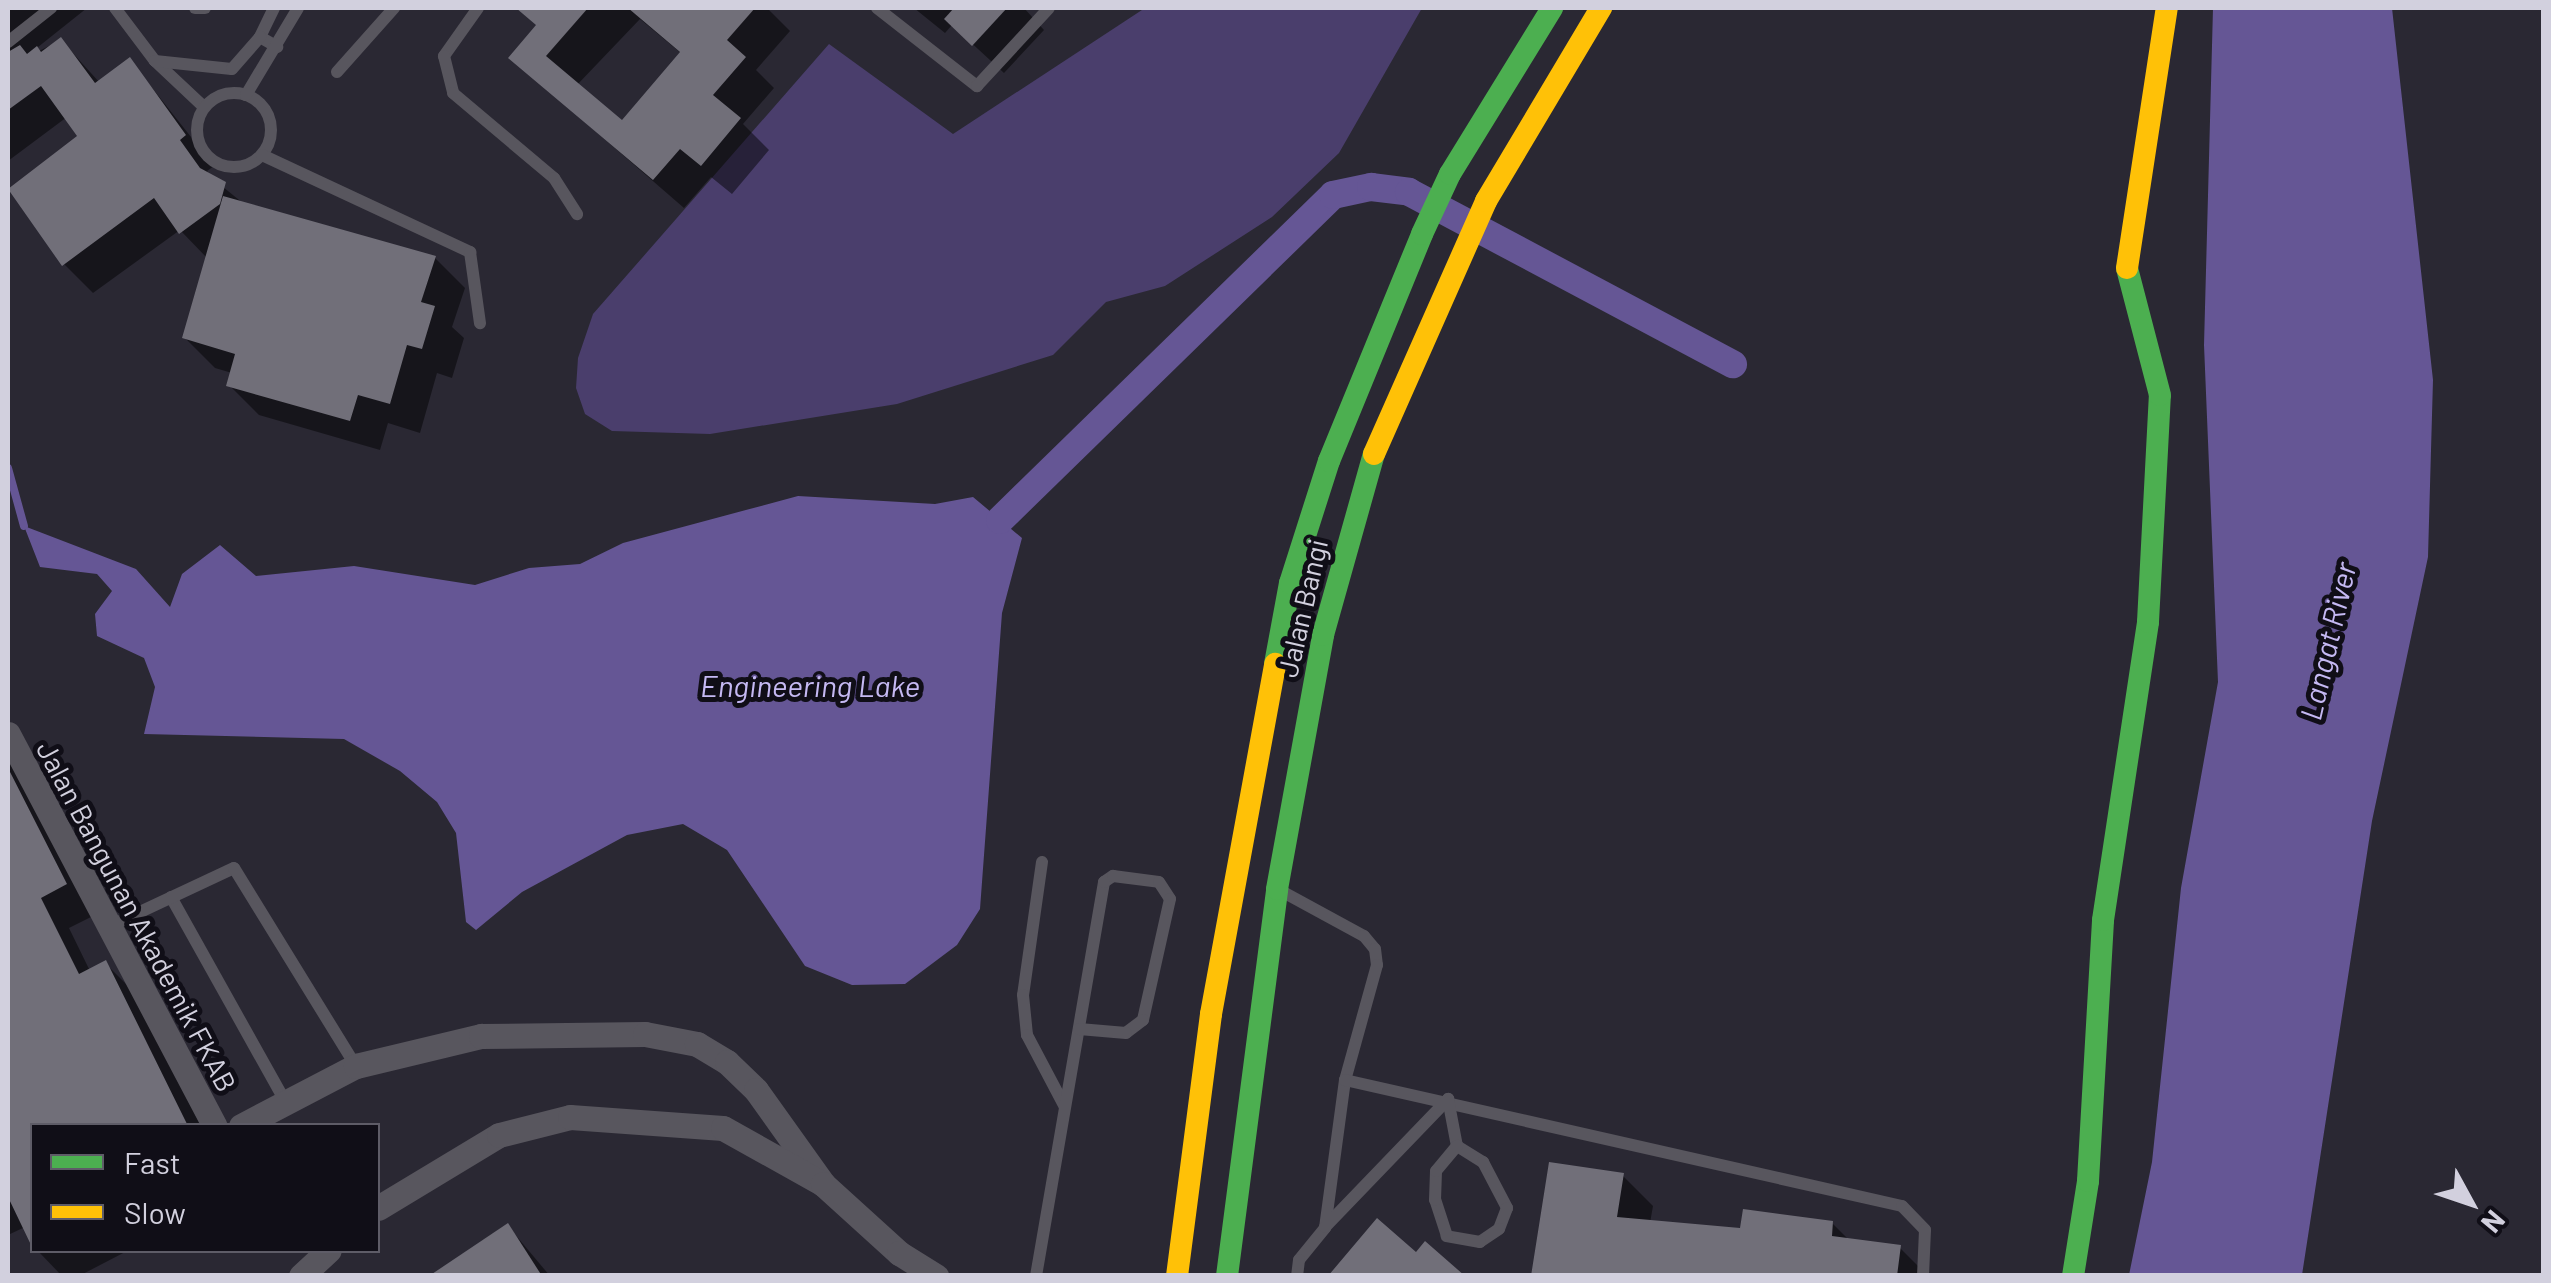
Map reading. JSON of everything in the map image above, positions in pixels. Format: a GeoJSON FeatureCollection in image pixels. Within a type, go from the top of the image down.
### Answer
{"type":"FeatureCollection","features":[{"type":"Feature","properties":{"kind":"main road","name":"Jalan Bangi"},"geometry":{"type":"LineString","coordinates":[[1177,1276],[1211,1014],[1290,583],[1329,461],[1422,234],[1450,174],[1552,8]]}},
{"type":"Feature","properties":{"kind":"main road","name":"Jalan Bangi"},"geometry":{"type":"LineString","coordinates":[[1227,1276],[1276,889],[1324,635],[1367,469],[1486,201],[1601,8]]}},
{"type":"Feature","properties":{"kind":"main road"},"geometry":{"type":"LineString","coordinates":[[2073,1276],[2088,1181],[2103,920],[2148,622],[2160,396],[2126,265],[2167,8]]}},
{"type":"Feature","properties":{"kind":"street","name":"Jalan Bangunan Akademik FKAB"},"geometry":{"type":"LineString","coordinates":[[8,734],[106,928],[213,1123]]}},
{"type":"Feature","properties":{"kind":"street","name":"Jalan Bangunan Akademik FKAB"},"geometry":{"type":"LineString","coordinates":[[247,1123],[356,1066],[481,1036],[645,1034],[696,1044],[756,1090],[823,1184]]}},
{"type":"Feature","properties":{"kind":"street"},"geometry":{"type":"LineString","coordinates":[[380,1207],[499,1135],[570,1118],[723,1128],[823,1184],[900,1253],[936,1276]]}},
{"type":"Feature","properties":{"kind":"street"},"geometry":{"type":"LineString","coordinates":[[301,1276],[326,1253]]}},
{"type":"Feature","properties":{"kind":"lane"},"geometry":{"type":"LineString","coordinates":[[8,42],[51,8]]}},
{"type":"Feature","properties":{"kind":"lane"},"geometry":{"type":"LineString","coordinates":[[116,8],[154,61],[204,107]]}},
{"type":"Feature","properties":{"kind":"lane"},"geometry":{"type":"LineString","coordinates":[[194,8],[205,8]]}},
{"type":"Feature","properties":{"kind":"lane"},"geometry":{"type":"LineString","coordinates":[[154,61],[232,69],[260,37],[274,8]]}},
{"type":"Feature","properties":{"kind":"lane"},"geometry":{"type":"LineString","coordinates":[[246,95],[298,8]]}},
{"type":"Feature","properties":{"kind":"lane"},"geometry":{"type":"LineString","coordinates":[[478,8],[444,56],[453,93],[554,178],[577,214]]}},
{"type":"Feature","properties":{"kind":"lane"},"geometry":{"type":"LineString","coordinates":[[878,8],[977,86],[1050,8]]}},
{"type":"Feature","properties":{"kind":"lane"},"geometry":{"type":"LineString","coordinates":[[336,72],[390,9]]}},
{"type":"Feature","properties":{"kind":"lane"},"geometry":{"type":"LineString","coordinates":[[260,37],[277,47]]}},
{"type":"Feature","properties":{"kind":"lane"},"geometry":{"type":"LineString","coordinates":[[223,94],[246,95],[270,120],[262,155],[246,166],[210,159],[198,144],[204,107],[223,94]]}},
{"type":"Feature","properties":{"kind":"lane"},"geometry":{"type":"LineString","coordinates":[[262,155],[470,252],[480,322]]}},
{"type":"Feature","properties":{"kind":"lane"},"geometry":{"type":"LineString","coordinates":[[1042,862],[1022,995],[1026,1035],[1065,1107]]}},
{"type":"Feature","properties":{"kind":"lane"},"geometry":{"type":"LineString","coordinates":[[106,928],[226,870],[242,874],[356,1066]]}},
{"type":"Feature","properties":{"kind":"lane"},"geometry":{"type":"LineString","coordinates":[[1036,1276],[1104,882],[1113,876],[1159,882],[1170,899],[1143,1020],[1126,1033],[1079,1028]]}},
{"type":"Feature","properties":{"kind":"lane"},"geometry":{"type":"LineString","coordinates":[[1276,889],[1375,949],[1377,965],[1345,1080],[1325,1228]]}},
{"type":"Feature","properties":{"kind":"lane"},"geometry":{"type":"LineString","coordinates":[[171,896],[286,1103]]}},
{"type":"Feature","properties":{"kind":"lane"},"geometry":{"type":"LineString","coordinates":[[1345,1080],[1448,1099],[1902,1206],[1926,1230],[1923,1276]]}},
{"type":"Feature","properties":{"kind":"lane"},"geometry":{"type":"LineString","coordinates":[[1448,1099],[1457,1146],[1483,1162],[1508,1208],[1499,1230],[1480,1242],[1447,1236],[1438,1213],[1436,1171],[1457,1146]]}},
{"type":"Feature","properties":{"kind":"lane"},"geometry":{"type":"LineString","coordinates":[[1297,1276],[1299,1260],[1325,1228],[1448,1099]]}},
{"type":"Feature","properties":{"kind":"shaded area"},"geometry":{"type":"Polygon","coordinates":[[[1145,8],[1422,8],[1339,153],[1272,217],[1165,286],[1106,302],[1053,355],[897,404],[710,434],[612,431],[585,414],[576,388],[578,358],[593,314],[829,44],[953,134],[1145,8]]]}},
{"type":"Feature","properties":{"kind":"water","name":"Langat River"},"geometry":{"type":"Polygon","coordinates":[[[2213,8],[2392,8],[2433,380],[2428,557],[2372,821],[2302,1275],[2129,1275],[2152,1162],[2181,888],[2218,682],[2204,345],[2213,8]]]}},
{"type":"Feature","properties":{"kind":"water","name":"Engineering Lake"},"geometry":{"type":"Polygon","coordinates":[[[798,496],[935,504],[973,497],[1022,538],[1002,613],[980,909],[957,945],[905,984],[852,985],[805,966],[727,850],[683,824],[627,835],[522,892],[476,930],[466,922],[456,833],[437,802],[400,771],[344,739],[144,734],[155,687],[144,658],[97,636],[95,614],[112,591],[97,574],[40,567],[24,526],[136,569],[170,607],[182,574],[220,545],[256,576],[354,566],[475,585],[529,568],[580,564],[623,543],[798,496]]]}},
{"type":"Feature","properties":{"kind":"building"},"geometry":{"type":"Polygon","coordinates":[[[516,8],[588,8],[546,56],[622,120],[680,52],[628,8],[755,8],[727,40],[746,57],[713,95],[741,118],[701,166],[680,149],[653,180],[508,58],[536,25],[516,8]]]}},
{"type":"Feature","properties":{"kind":"building"},"geometry":{"type":"Polygon","coordinates":[[[954,8],[1007,8],[972,46],[944,19],[954,8]]]}},
{"type":"Feature","properties":{"kind":"building"},"geometry":{"type":"Polygon","coordinates":[[[61,37],[95,83],[130,57],[186,135],[180,140],[200,168],[226,182],[220,204],[179,234],[154,198],[62,266],[8,189],[77,136],[41,86],[8,110],[8,52],[20,45],[27,54],[37,46],[41,52],[61,37]]]}},
{"type":"Feature","properties":{"kind":"building"},"geometry":{"type":"Polygon","coordinates":[[[223,196],[436,256],[421,302],[435,306],[422,349],[407,345],[390,404],[358,395],[350,421],[226,386],[235,354],[182,338],[223,196]]]}},
{"type":"Feature","properties":{"kind":"building"},"geometry":{"type":"Polygon","coordinates":[[[8,768],[67,884],[41,898],[79,974],[106,960],[187,1123],[30,1123],[30,1243],[8,1197],[8,768]]]}},
{"type":"Feature","properties":{"kind":"building"},"geometry":{"type":"Polygon","coordinates":[[[1549,1162],[1624,1173],[1617,1217],[1740,1228],[1743,1209],[1833,1221],[1832,1236],[1901,1245],[1897,1276],[1531,1276],[1549,1162]]]}},
{"type":"Feature","properties":{"kind":"building"},"geometry":{"type":"Polygon","coordinates":[[[1377,1218],[1416,1252],[1425,1241],[1465,1276],[1328,1276],[1377,1218]]]}},
{"type":"Feature","properties":{"kind":"building"},"geometry":{"type":"Polygon","coordinates":[[[508,1223],[542,1276],[429,1276],[508,1223]]]}},
{"type":"Feature","properties":{"kind":"waterway"},"geometry":{"type":"LineString","coordinates":[[1000,520],[1333,195],[1371,187],[1409,192],[1733,364]]}},
{"type":"Feature","properties":{"kind":"waterway"},"geometry":{"type":"LineString","coordinates":[[8,468],[24,526]]}},
{"type":"Feature","properties":{"kind":"traffic: fast"},"geometry":{"type":"LineString","coordinates":[[1275,664],[1290,583],[1329,461],[1422,234],[1450,174],[1552,8]]}},
{"type":"Feature","properties":{"kind":"traffic: fast"},"geometry":{"type":"LineString","coordinates":[[2073,1276],[2088,1181],[2103,920],[2148,622],[2160,395],[2127,268]]}},
{"type":"Feature","properties":{"kind":"traffic: fast"},"geometry":{"type":"LineString","coordinates":[[1227,1276],[1277,889],[1323,635],[1374,454]]}},
{"type":"Feature","properties":{"kind":"traffic: slow"},"geometry":{"type":"LineString","coordinates":[[1374,454],[1486,201],[1601,8]]}},
{"type":"Feature","properties":{"kind":"traffic: slow"},"geometry":{"type":"LineString","coordinates":[[2127,268],[2167,8]]}},
{"type":"Feature","properties":{"kind":"traffic: slow"},"geometry":{"type":"LineString","coordinates":[[1177,1276],[1211,1014],[1275,664]]}}]}
